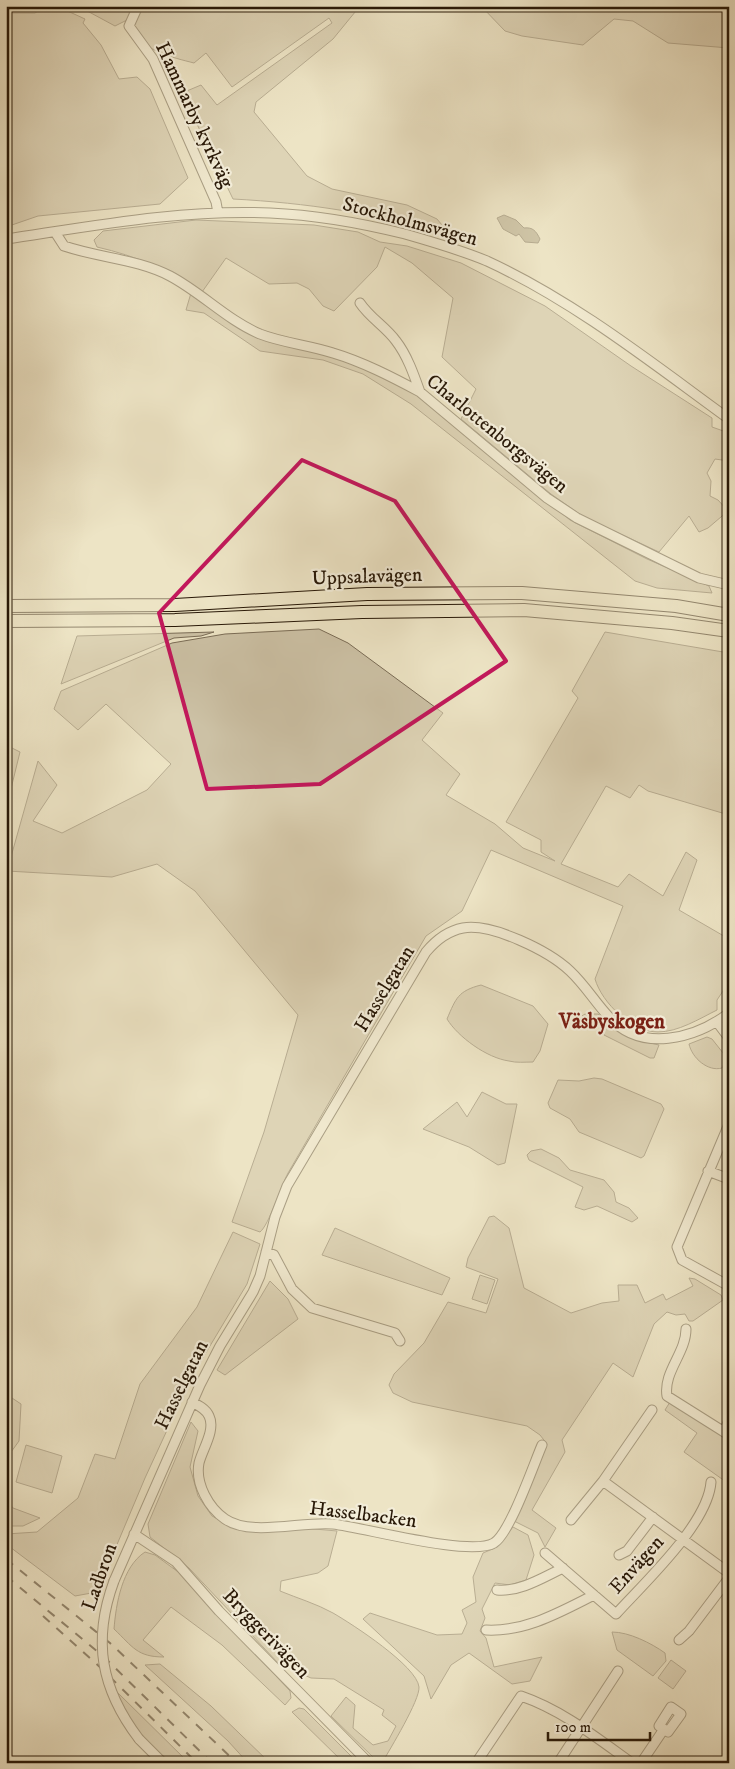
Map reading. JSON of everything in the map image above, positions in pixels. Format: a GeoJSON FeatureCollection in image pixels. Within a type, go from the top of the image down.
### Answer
{"type":"FeatureCollection","features":[{"type":"Feature","properties":{"kind":"highway","name":"Uppsalavägen"},"geometry":{"type":"LineString","coordinates":[[6,606],[175,605],[367,594],[522,593],[676,606],[729,615]]}},
{"type":"Feature","properties":{"kind":"highway","name":"Uppsalavägen"},"geometry":{"type":"LineString","coordinates":[[6,621],[175,620],[362,612],[524,610],[672,623],[729,631]]}},
{"type":"Feature","properties":{"kind":"street","name":"Hammarby kyrkväg"},"geometry":{"type":"LineString","coordinates":[[138,6],[129,26],[153,59],[216,202],[218,213]]}},
{"type":"Feature","properties":{"kind":"street","name":"Stockholmsvägen"},"geometry":{"type":"LineString","coordinates":[[6,239],[167,216],[218,213],[271,213],[345,220],[424,240],[486,261],[566,305],[729,419]]}},
{"type":"Feature","properties":{"kind":"street","name":"Charlottenborgsvägen"},"geometry":{"type":"LineString","coordinates":[[55,232],[64,246],[131,262],[168,275],[242,325],[257,332],[274,339],[336,353],[367,365],[420,392],[548,498],[577,518],[699,578],[729,585]]}},
{"type":"Feature","properties":{"kind":"street"},"geometry":{"type":"LineString","coordinates":[[360,303],[368,314],[396,340],[412,369],[420,392]]}},
{"type":"Feature","properties":{"kind":"street","name":"Hasselgatan"},"geometry":{"type":"LineString","coordinates":[[134,1534],[192,1402],[220,1346],[253,1292],[275,1217],[287,1186],[426,952],[443,935],[465,928],[478,928],[525,943],[552,957],[570,970],[609,1018],[638,1036],[661,1040],[682,1036],[717,1022],[729,1013]]}},
{"type":"Feature","properties":{"kind":"street"},"geometry":{"type":"LineString","coordinates":[[717,1022],[729,1038]]}},
{"type":"Feature","properties":{"kind":"street"},"geometry":{"type":"LineString","coordinates":[[729,1124],[678,1247],[679,1255],[690,1265],[729,1286]]}},
{"type":"Feature","properties":{"kind":"street"},"geometry":{"type":"LineString","coordinates":[[708,1171],[729,1179]]}},
{"type":"Feature","properties":{"kind":"street"},"geometry":{"type":"LineString","coordinates":[[266,1252],[274,1255],[292,1289],[312,1308],[395,1333],[400,1341]]}},
{"type":"Feature","properties":{"kind":"street"},"geometry":{"type":"LineString","coordinates":[[686,1329],[686,1339],[666,1385],[668,1396],[726,1434],[729,1420]]}},
{"type":"Feature","properties":{"kind":"street","name":"Hasselbacken"},"geometry":{"type":"LineString","coordinates":[[192,1402],[205,1411],[210,1422],[198,1465],[205,1496],[213,1508],[224,1518],[235,1525],[251,1528],[298,1524],[333,1524],[434,1542],[478,1548],[486,1546],[495,1542],[509,1523],[542,1445]]}},
{"type":"Feature","properties":{"kind":"street"},"geometry":{"type":"LineString","coordinates":[[571,1520],[604,1481],[652,1410]]}},
{"type":"Feature","properties":{"kind":"street"},"geometry":{"type":"LineString","coordinates":[[604,1481],[729,1573]]}},
{"type":"Feature","properties":{"kind":"street"},"geometry":{"type":"LineString","coordinates":[[683,1540],[710,1496],[710,1482]]}},
{"type":"Feature","properties":{"kind":"street"},"geometry":{"type":"LineString","coordinates":[[619,1554],[627,1551],[653,1517]]}},
{"type":"Feature","properties":{"kind":"street","name":"Ladbron"},"geometry":{"type":"LineString","coordinates":[[134,1534],[106,1605],[102,1630],[104,1669],[116,1706],[139,1739],[162,1763]]}},
{"type":"Feature","properties":{"kind":"street","name":"Bryggerivägen"},"geometry":{"type":"LineString","coordinates":[[134,1534],[176,1562],[219,1611],[369,1763]]}},
{"type":"Feature","properties":{"kind":"street","name":"Envägen"},"geometry":{"type":"LineString","coordinates":[[545,1553],[616,1614],[683,1540]]}},
{"type":"Feature","properties":{"kind":"street"},"geometry":{"type":"LineString","coordinates":[[497,1590],[508,1591],[563,1568]]}},
{"type":"Feature","properties":{"kind":"street"},"geometry":{"type":"LineString","coordinates":[[680,1640],[729,1578]]}},
{"type":"Feature","properties":{"kind":"street","name":"Envägen"},"geometry":{"type":"LineString","coordinates":[[486,1630],[500,1631],[538,1623],[594,1595]]}},
{"type":"Feature","properties":{"kind":"street"},"geometry":{"type":"LineString","coordinates":[[558,1763],[618,1671]]}},
{"type":"Feature","properties":{"kind":"street"},"geometry":{"type":"LineString","coordinates":[[476,1763],[521,1696],[534,1700],[581,1727],[632,1763]]}},
{"type":"Feature","properties":{"kind":"street"},"geometry":{"type":"LineString","coordinates":[[641,1763],[664,1729]]}},
{"type":"Feature","properties":{"kind":"highlighted area"},"geometry":{"type":"Polygon","coordinates":[[[302,460],[395,501],[506,661],[320,784],[207,789],[159,613],[302,460]]]}},
{"type":"Feature","properties":{"kind":"shaded area"},"geometry":{"type":"Polygon","coordinates":[[[46,6],[61,8],[85,19],[83,23],[101,45],[119,79],[137,77],[150,89],[188,178],[160,204],[38,216],[6,227],[6,8],[12,13],[35,13],[46,6]]]}},
{"type":"Feature","properties":{"kind":"shaded area"},"geometry":{"type":"Polygon","coordinates":[[[78,6],[134,6],[127,20],[115,26],[78,6]]]}},
{"type":"Feature","properties":{"kind":"shaded area"},"geometry":{"type":"Polygon","coordinates":[[[141,6],[360,6],[333,39],[256,102],[254,112],[307,176],[332,189],[407,205],[437,219],[447,231],[445,234],[392,220],[340,210],[287,203],[233,199],[182,93],[201,85],[217,105],[332,23],[329,18],[232,87],[206,53],[194,63],[156,51],[139,39],[135,31],[134,21],[141,6]]]}},
{"type":"Feature","properties":{"kind":"shaded area"},"geometry":{"type":"Polygon","coordinates":[[[481,6],[729,6],[729,48],[668,43],[633,21],[614,19],[583,45],[522,36],[505,31],[481,6]]]}},
{"type":"Feature","properties":{"kind":"shaded area"},"geometry":{"type":"Polygon","coordinates":[[[504,215],[516,220],[524,228],[534,230],[540,239],[538,243],[525,242],[519,234],[516,236],[503,229],[497,218],[504,215]]]}},
{"type":"Feature","properties":{"kind":"shaded area"},"geometry":{"type":"Polygon","coordinates":[[[196,220],[314,225],[358,232],[380,242],[407,246],[461,263],[545,306],[631,366],[712,418],[712,427],[729,433],[729,461],[715,459],[707,473],[711,481],[710,496],[718,500],[728,511],[708,528],[699,532],[689,516],[659,552],[584,517],[551,494],[461,419],[476,389],[442,357],[453,298],[412,263],[385,247],[377,267],[334,311],[323,306],[309,289],[297,283],[269,284],[226,258],[202,292],[178,277],[152,265],[97,247],[94,240],[103,231],[196,220]]]}},
{"type":"Feature","properties":{"kind":"shaded area"},"geometry":{"type":"Polygon","coordinates":[[[191,293],[238,327],[319,351],[366,369],[415,393],[570,520],[647,559],[709,586],[712,593],[657,588],[635,581],[411,404],[363,374],[323,360],[260,351],[204,313],[186,310],[191,293]]]}},
{"type":"Feature","properties":{"kind":"shaded area"},"geometry":{"type":"Polygon","coordinates":[[[319,629],[348,643],[443,713],[422,740],[460,774],[446,795],[495,824],[523,848],[555,861],[541,852],[541,840],[506,822],[578,698],[572,691],[605,632],[729,653],[729,815],[648,791],[639,785],[630,798],[606,786],[561,864],[618,887],[629,874],[663,896],[686,852],[697,860],[679,910],[729,939],[729,982],[717,1000],[717,1010],[681,1027],[658,1032],[648,1031],[628,1022],[604,997],[595,979],[623,906],[491,850],[462,911],[426,936],[288,1173],[267,1222],[260,1232],[232,1222],[264,1132],[298,1015],[195,891],[157,864],[112,877],[7,871],[38,761],[57,785],[33,821],[62,833],[147,790],[171,764],[106,704],[78,730],[54,709],[61,691],[172,643],[225,634],[319,629]]]}},
{"type":"Feature","properties":{"kind":"shaded area"},"geometry":{"type":"Polygon","coordinates":[[[214,632],[201,636],[174,638],[61,684],[77,636],[214,632]]]}},
{"type":"Feature","properties":{"kind":"shaded area"},"geometry":{"type":"Polygon","coordinates":[[[6,745],[20,752],[6,809],[6,745]]]}},
{"type":"Feature","properties":{"kind":"shaded area"},"geometry":{"type":"Polygon","coordinates":[[[481,985],[533,1006],[548,1024],[540,1051],[533,1062],[512,1062],[492,1056],[474,1046],[458,1033],[447,1019],[459,996],[473,987],[481,985]]]}},
{"type":"Feature","properties":{"kind":"shaded area"},"geometry":{"type":"Polygon","coordinates":[[[585,1014],[598,1014],[620,1032],[636,1040],[659,1045],[654,1058],[650,1058],[604,1035],[603,1029],[582,1016],[585,1014]]]}},
{"type":"Feature","properties":{"kind":"shaded area"},"geometry":{"type":"Polygon","coordinates":[[[707,1037],[712,1039],[727,1058],[722,1068],[717,1069],[706,1066],[693,1054],[689,1044],[707,1037]]]}},
{"type":"Feature","properties":{"kind":"shaded area"},"geometry":{"type":"Polygon","coordinates":[[[594,1078],[602,1079],[661,1104],[664,1109],[644,1156],[641,1158],[579,1132],[570,1119],[550,1108],[548,1103],[558,1080],[579,1081],[594,1078]]]}},
{"type":"Feature","properties":{"kind":"shaded area"},"geometry":{"type":"Polygon","coordinates":[[[482,1092],[506,1104],[517,1104],[505,1163],[498,1165],[469,1147],[423,1129],[457,1102],[467,1117],[482,1092]]]}},
{"type":"Feature","properties":{"kind":"shaded area"},"geometry":{"type":"Polygon","coordinates":[[[541,1149],[559,1158],[570,1170],[604,1180],[614,1192],[616,1202],[629,1208],[638,1218],[632,1222],[597,1206],[584,1210],[575,1207],[583,1187],[529,1160],[527,1155],[531,1151],[541,1149]]]}},
{"type":"Feature","properties":{"kind":"shaded area"},"geometry":{"type":"Polygon","coordinates":[[[494,1216],[509,1228],[524,1288],[571,1313],[602,1303],[619,1301],[618,1285],[637,1285],[645,1303],[663,1294],[666,1300],[693,1286],[689,1278],[695,1279],[721,1295],[723,1300],[693,1321],[689,1321],[685,1314],[676,1315],[667,1312],[654,1324],[633,1377],[613,1363],[562,1440],[565,1452],[532,1510],[556,1528],[545,1547],[538,1533],[514,1521],[547,1444],[540,1435],[527,1426],[412,1402],[393,1393],[389,1385],[394,1374],[424,1343],[448,1302],[486,1313],[498,1279],[466,1267],[468,1258],[489,1217],[494,1216]]]}},
{"type":"Feature","properties":{"kind":"shaded area"},"geometry":{"type":"Polygon","coordinates":[[[335,1228],[450,1278],[442,1295],[322,1255],[335,1228]]]}},
{"type":"Feature","properties":{"kind":"shaded area"},"geometry":{"type":"Polygon","coordinates":[[[233,1232],[260,1244],[247,1284],[192,1376],[145,1478],[97,1592],[75,1596],[6,1544],[6,1534],[37,1532],[78,1498],[95,1454],[115,1459],[140,1384],[197,1307],[233,1232]]]}},
{"type":"Feature","properties":{"kind":"shaded area"},"geometry":{"type":"Polygon","coordinates":[[[480,1275],[495,1280],[487,1304],[472,1299],[480,1275]]]}},
{"type":"Feature","properties":{"kind":"shaded area"},"geometry":{"type":"Polygon","coordinates":[[[270,1281],[288,1299],[298,1319],[225,1375],[217,1370],[270,1281]]]}},
{"type":"Feature","properties":{"kind":"shaded area"},"geometry":{"type":"Polygon","coordinates":[[[6,1394],[21,1404],[19,1441],[6,1459],[6,1394]]]}},
{"type":"Feature","properties":{"kind":"shaded area"},"geometry":{"type":"Polygon","coordinates":[[[670,1402],[729,1440],[729,1484],[684,1452],[697,1433],[665,1410],[670,1402]]]}},
{"type":"Feature","properties":{"kind":"shaded area"},"geometry":{"type":"Polygon","coordinates":[[[191,1422],[198,1431],[190,1467],[198,1496],[212,1516],[239,1530],[303,1528],[337,1531],[328,1566],[318,1573],[281,1581],[280,1591],[327,1610],[354,1626],[396,1657],[416,1678],[419,1687],[415,1702],[382,1763],[379,1763],[331,1716],[346,1697],[355,1705],[353,1728],[373,1745],[388,1741],[396,1726],[382,1715],[384,1710],[334,1679],[311,1678],[279,1664],[189,1568],[150,1537],[148,1524],[191,1422]]]}},
{"type":"Feature","properties":{"kind":"shaded area"},"geometry":{"type":"Polygon","coordinates":[[[26,1445],[62,1456],[52,1493],[16,1482],[26,1445]]]}},
{"type":"Feature","properties":{"kind":"shaded area"},"geometry":{"type":"Polygon","coordinates":[[[6,1499],[13,1508],[40,1518],[23,1526],[6,1526],[6,1499]]]}},
{"type":"Feature","properties":{"kind":"shaded area"},"geometry":{"type":"Polygon","coordinates":[[[513,1527],[528,1535],[534,1555],[526,1580],[510,1585],[495,1583],[482,1609],[485,1618],[480,1631],[486,1638],[494,1667],[542,1657],[530,1681],[512,1684],[469,1653],[451,1665],[431,1699],[424,1676],[363,1619],[370,1613],[437,1635],[462,1634],[467,1623],[462,1610],[476,1602],[473,1577],[483,1553],[495,1548],[513,1527]]]}},
{"type":"Feature","properties":{"kind":"shaded area"},"geometry":{"type":"Polygon","coordinates":[[[145,1552],[155,1555],[181,1574],[290,1691],[291,1698],[285,1705],[222,1645],[171,1607],[143,1640],[164,1657],[155,1657],[141,1653],[114,1629],[116,1609],[126,1576],[137,1559],[145,1552]]]}},
{"type":"Feature","properties":{"kind":"shaded area"},"geometry":{"type":"Polygon","coordinates":[[[612,1632],[619,1632],[640,1639],[665,1653],[666,1661],[653,1676],[617,1650],[612,1632]]]}},
{"type":"Feature","properties":{"kind":"shaded area"},"geometry":{"type":"Polygon","coordinates":[[[671,1660],[686,1671],[673,1689],[658,1678],[671,1660]]]}},
{"type":"Feature","properties":{"kind":"shaded area"},"geometry":{"type":"Polygon","coordinates":[[[160,1664],[211,1706],[270,1763],[248,1763],[228,1741],[145,1665],[160,1664]]]}},
{"type":"Feature","properties":{"kind":"shaded area"},"geometry":{"type":"Polygon","coordinates":[[[117,1692],[189,1763],[168,1763],[138,1730],[117,1692]]]}},
{"type":"Feature","properties":{"kind":"shaded area"},"geometry":{"type":"Polygon","coordinates":[[[299,1708],[304,1709],[358,1763],[344,1763],[292,1712],[299,1708]]]}},
{"type":"Feature","properties":{"kind":"railway"},"geometry":{"type":"LineString","coordinates":[[6,1559],[110,1643],[237,1763]]}},
{"type":"Feature","properties":{"kind":"railway"},"geometry":{"type":"LineString","coordinates":[[6,1576],[104,1657],[212,1763]]}},
{"type":"Feature","properties":{"kind":"railway"},"geometry":{"type":"LineString","coordinates":[[43,1616],[102,1669],[197,1763]]}},
{"type":"Feature","properties":{"kind":"district","name":"Väsbyskogen"},"geometry":{"type":"Point","coordinates":[612,1022]}}]}
